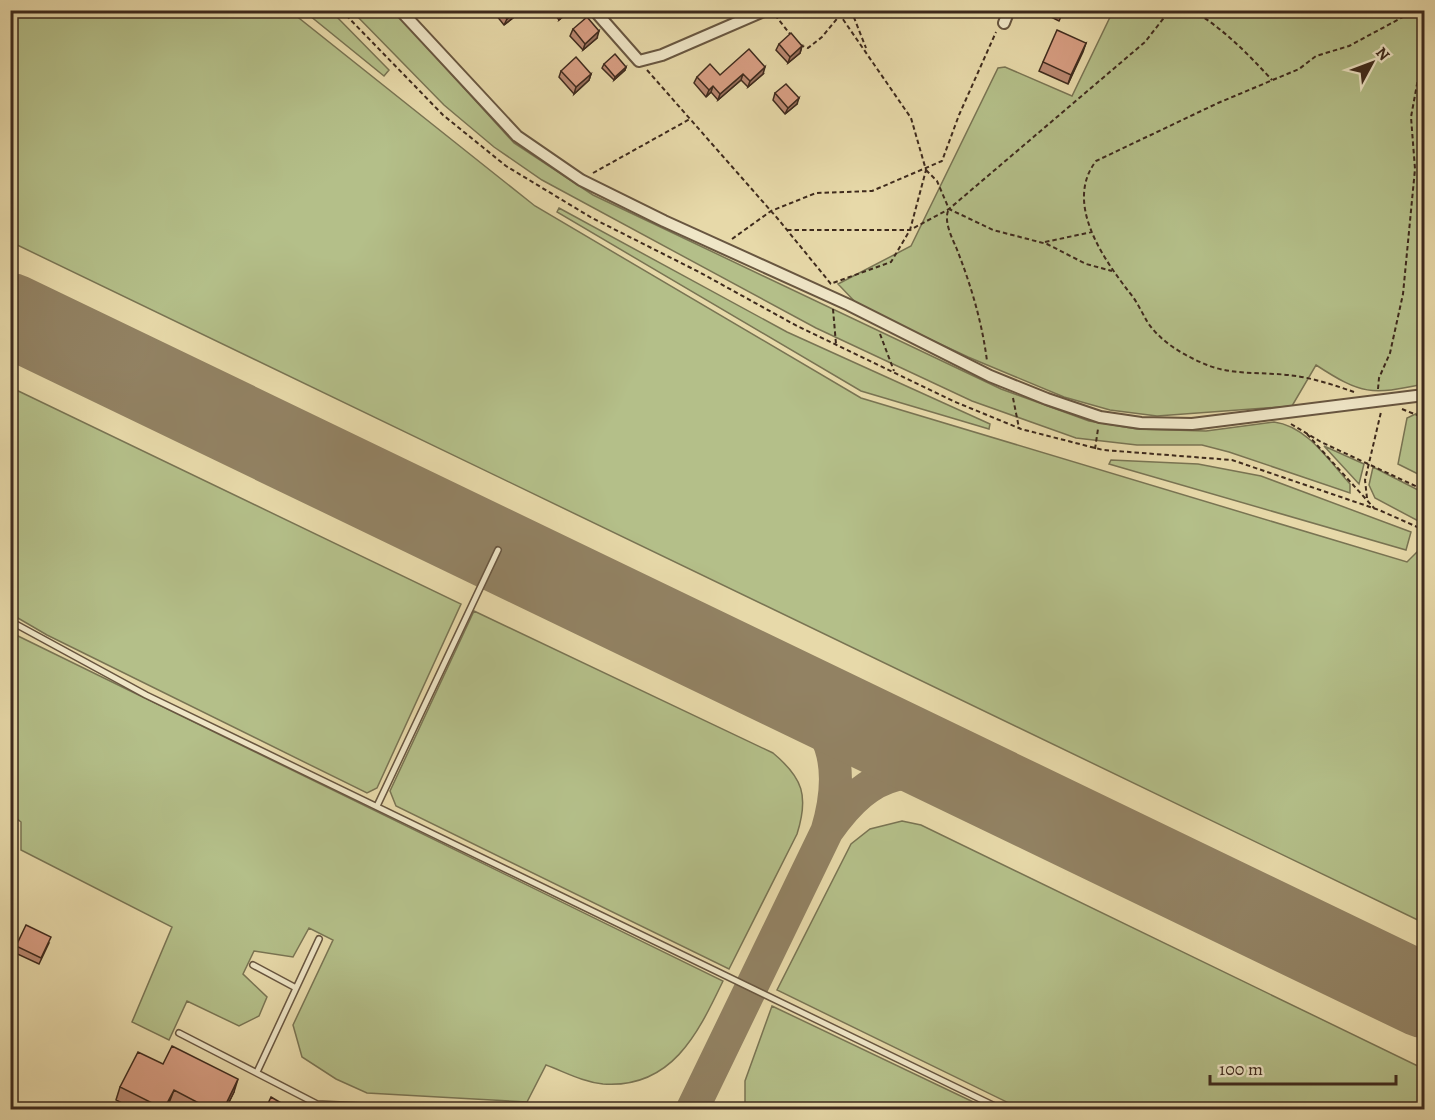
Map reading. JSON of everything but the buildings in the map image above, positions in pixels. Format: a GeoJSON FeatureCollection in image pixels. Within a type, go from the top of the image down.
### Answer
{"type":"FeatureCollection","features":[{"type":"Feature","properties":{"kind":"street"},"geometry":{"type":"LineString","coordinates":[[400,10],[517,136],[581,180],[849,305],[1010,384],[1101,417],[1141,423],[1192,424],[1272,416],[1425,395]]}},
{"type":"Feature","properties":{"kind":"street"},"geometry":{"type":"LineString","coordinates":[[594,10],[639,61],[662,55],[766,10]]}},
{"type":"Feature","properties":{"kind":"street"},"geometry":{"type":"LineString","coordinates":[[1004,23],[1009,10]]}},
{"type":"Feature","properties":{"kind":"lane"},"geometry":{"type":"LineString","coordinates":[[377,806],[498,550]]}},
{"type":"Feature","properties":{"kind":"lane"},"geometry":{"type":"LineString","coordinates":[[10,621],[146,695],[1003,1110]]}},
{"type":"Feature","properties":{"kind":"lane"},"geometry":{"type":"LineString","coordinates":[[257,1071],[319,939]]}},
{"type":"Feature","properties":{"kind":"lane"},"geometry":{"type":"LineString","coordinates":[[253,965],[296,988]]}},
{"type":"Feature","properties":{"kind":"lane"},"geometry":{"type":"LineString","coordinates":[[179,1033],[257,1071],[317,1104],[451,1110]]}},
{"type":"Feature","properties":{"kind":"path"},"geometry":{"type":"LineString","coordinates":[[771,10],[791,36]]}},
{"type":"Feature","properties":{"kind":"path"},"geometry":{"type":"LineString","coordinates":[[851,10],[870,56]]}},
{"type":"Feature","properties":{"kind":"path"},"geometry":{"type":"LineString","coordinates":[[787,230],[910,230],[949,209],[1145,42],[1170,10]]}},
{"type":"Feature","properties":{"kind":"path"},"geometry":{"type":"LineString","coordinates":[[1192,10],[1216,25],[1238,44],[1272,80]]}},
{"type":"Feature","properties":{"kind":"path"},"geometry":{"type":"LineString","coordinates":[[1363,395],[1289,375],[1247,373],[1210,366],[1191,359],[1164,340],[1150,325],[1099,251],[1085,203],[1086,181],[1096,161],[1299,69],[1316,56],[1348,46],[1416,10]]}},
{"type":"Feature","properties":{"kind":"path"},"geometry":{"type":"LineString","coordinates":[[798,44],[808,48],[822,37],[840,15],[911,118],[926,170],[937,181],[949,209],[993,230],[1042,243],[1068,252],[1086,264],[1112,271]]}},
{"type":"Feature","properties":{"kind":"path"},"geometry":{"type":"LineString","coordinates":[[721,247],[771,211],[816,193],[872,190],[926,170],[942,161],[958,115],[997,30],[1004,23]]}},
{"type":"Feature","properties":{"kind":"path"},"geometry":{"type":"LineString","coordinates":[[1367,498],[1365,480],[1381,419],[1382,402],[1377,389],[1379,378],[1390,353],[1403,294],[1415,169],[1411,117],[1425,46]]}},
{"type":"Feature","properties":{"kind":"path"},"geometry":{"type":"LineString","coordinates":[[639,61],[771,211],[849,305]]}},
{"type":"Feature","properties":{"kind":"path"},"geometry":{"type":"LineString","coordinates":[[581,180],[690,119]]}},
{"type":"Feature","properties":{"kind":"path"},"geometry":{"type":"LineString","coordinates":[[813,288],[891,262],[910,230],[926,170]]}},
{"type":"Feature","properties":{"kind":"path"},"geometry":{"type":"LineString","coordinates":[[949,209],[946,216],[983,329],[990,376]]}},
{"type":"Feature","properties":{"kind":"path"},"geometry":{"type":"LineString","coordinates":[[1042,243],[1092,232]]}},
{"type":"Feature","properties":{"kind":"path"},"geometry":{"type":"LineString","coordinates":[[832,297],[836,344]]}},
{"type":"Feature","properties":{"kind":"path"},"geometry":{"type":"LineString","coordinates":[[873,317],[894,372]]}},
{"type":"Feature","properties":{"kind":"path"},"geometry":{"type":"LineString","coordinates":[[1010,384],[1019,428]]}},
{"type":"Feature","properties":{"kind":"path"},"geometry":{"type":"LineString","coordinates":[[1382,402],[1425,418]]}},
{"type":"Feature","properties":{"kind":"path"},"geometry":{"type":"LineString","coordinates":[[1272,416],[1425,490]]}},
{"type":"Feature","properties":{"kind":"path"},"geometry":{"type":"LineString","coordinates":[[1095,449],[1101,417]]}},
{"type":"Feature","properties":{"kind":"path"},"geometry":{"type":"LineString","coordinates":[[1305,431],[1374,508]]}},
{"type":"Feature","properties":{"kind":"path"},"geometry":{"type":"LineString","coordinates":[[10,1103],[18,1110]]}},
{"type":"Feature","properties":{"kind":"green space"},"geometry":{"type":"Polygon","coordinates":[[[1231,10],[1235,13],[1238,10],[1424,11],[1424,384],[1391,390],[1367,390],[1345,382],[1316,365],[1292,406],[1157,416],[1110,410],[1064,397],[968,357],[859,306],[838,284],[911,246],[998,68],[1005,67],[1072,96],[1113,11],[1231,10]]]}},
{"type":"Feature","properties":{"kind":"green space"},"geometry":{"type":"Polygon","coordinates":[[[10,11],[290,11],[535,206],[861,398],[1407,562],[1424,545],[1424,923],[11,242],[10,11]]]}},
{"type":"Feature","properties":{"kind":"green space"},"geometry":{"type":"Polygon","coordinates":[[[304,11],[331,11],[389,70],[384,76],[304,11]]]}},
{"type":"Feature","properties":{"kind":"green space"},"geometry":{"type":"Polygon","coordinates":[[[352,11],[394,11],[514,143],[593,195],[1001,389],[1089,421],[1137,429],[1206,431],[1274,422],[1286,425],[1307,437],[1325,455],[1350,484],[1350,493],[1202,445],[1137,445],[1076,438],[972,401],[816,328],[542,180],[494,147],[444,105],[352,11]]]}},
{"type":"Feature","properties":{"kind":"green space"},"geometry":{"type":"Polygon","coordinates":[[[559,208],[787,332],[990,424],[989,429],[861,391],[557,212],[559,208]]]}},
{"type":"Feature","properties":{"kind":"green space"},"geometry":{"type":"Polygon","coordinates":[[[10,387],[461,604],[377,788],[367,793],[47,635],[11,614],[10,387]]]}},
{"type":"Feature","properties":{"kind":"green space"},"geometry":{"type":"Polygon","coordinates":[[[1424,410],[1424,477],[1398,464],[1407,418],[1424,410]]]}},
{"type":"Feature","properties":{"kind":"green space"},"geometry":{"type":"Polygon","coordinates":[[[1324,446],[1364,464],[1359,484],[1324,446]]]}},
{"type":"Feature","properties":{"kind":"green space"},"geometry":{"type":"Polygon","coordinates":[[[1111,460],[1198,464],[1261,476],[1411,532],[1406,550],[1109,464],[1111,460]]]}},
{"type":"Feature","properties":{"kind":"green space"},"geometry":{"type":"Polygon","coordinates":[[[1373,467],[1424,493],[1424,524],[1375,498],[1369,485],[1373,467]]]}},
{"type":"Feature","properties":{"kind":"green space"},"geometry":{"type":"Polygon","coordinates":[[[474,611],[773,753],[791,771],[801,789],[803,798],[801,821],[797,834],[729,969],[396,806],[390,791],[474,611]]]}},
{"type":"Feature","properties":{"kind":"green space"},"geometry":{"type":"Polygon","coordinates":[[[16,635],[723,981],[703,1020],[680,1054],[665,1067],[647,1077],[627,1083],[596,1083],[546,1065],[527,1102],[367,1093],[336,1079],[302,1057],[293,1025],[333,940],[309,928],[293,957],[254,951],[243,974],[267,997],[259,1016],[239,1026],[187,1001],[169,1040],[132,1022],[172,927],[21,850],[21,822],[10,813],[10,637],[16,635]]]}},
{"type":"Feature","properties":{"kind":"green space"},"geometry":{"type":"Polygon","coordinates":[[[902,821],[921,825],[1424,1069],[1424,1109],[1021,1109],[777,990],[851,844],[870,829],[902,821]]]}},
{"type":"Feature","properties":{"kind":"green space"},"geometry":{"type":"Polygon","coordinates":[[[772,1006],[988,1109],[745,1109],[745,1081],[772,1006]]]}},
{"type":"Feature","properties":{"kind":"taxiway"},"geometry":{"type":"LineString","coordinates":[[775,684],[811,713],[823,729],[831,747],[835,766],[835,786],[833,808],[827,831],[844,809],[861,793],[895,775],[914,772],[935,773],[984,784]]}},
{"type":"Feature","properties":{"kind":"taxiway"},"geometry":{"type":"LineString","coordinates":[[692,1110],[827,831]]}},
{"type":"Feature","properties":{"kind":"runway"},"geometry":{"type":"LineString","coordinates":[[10,315],[1424,996]]}}]}
